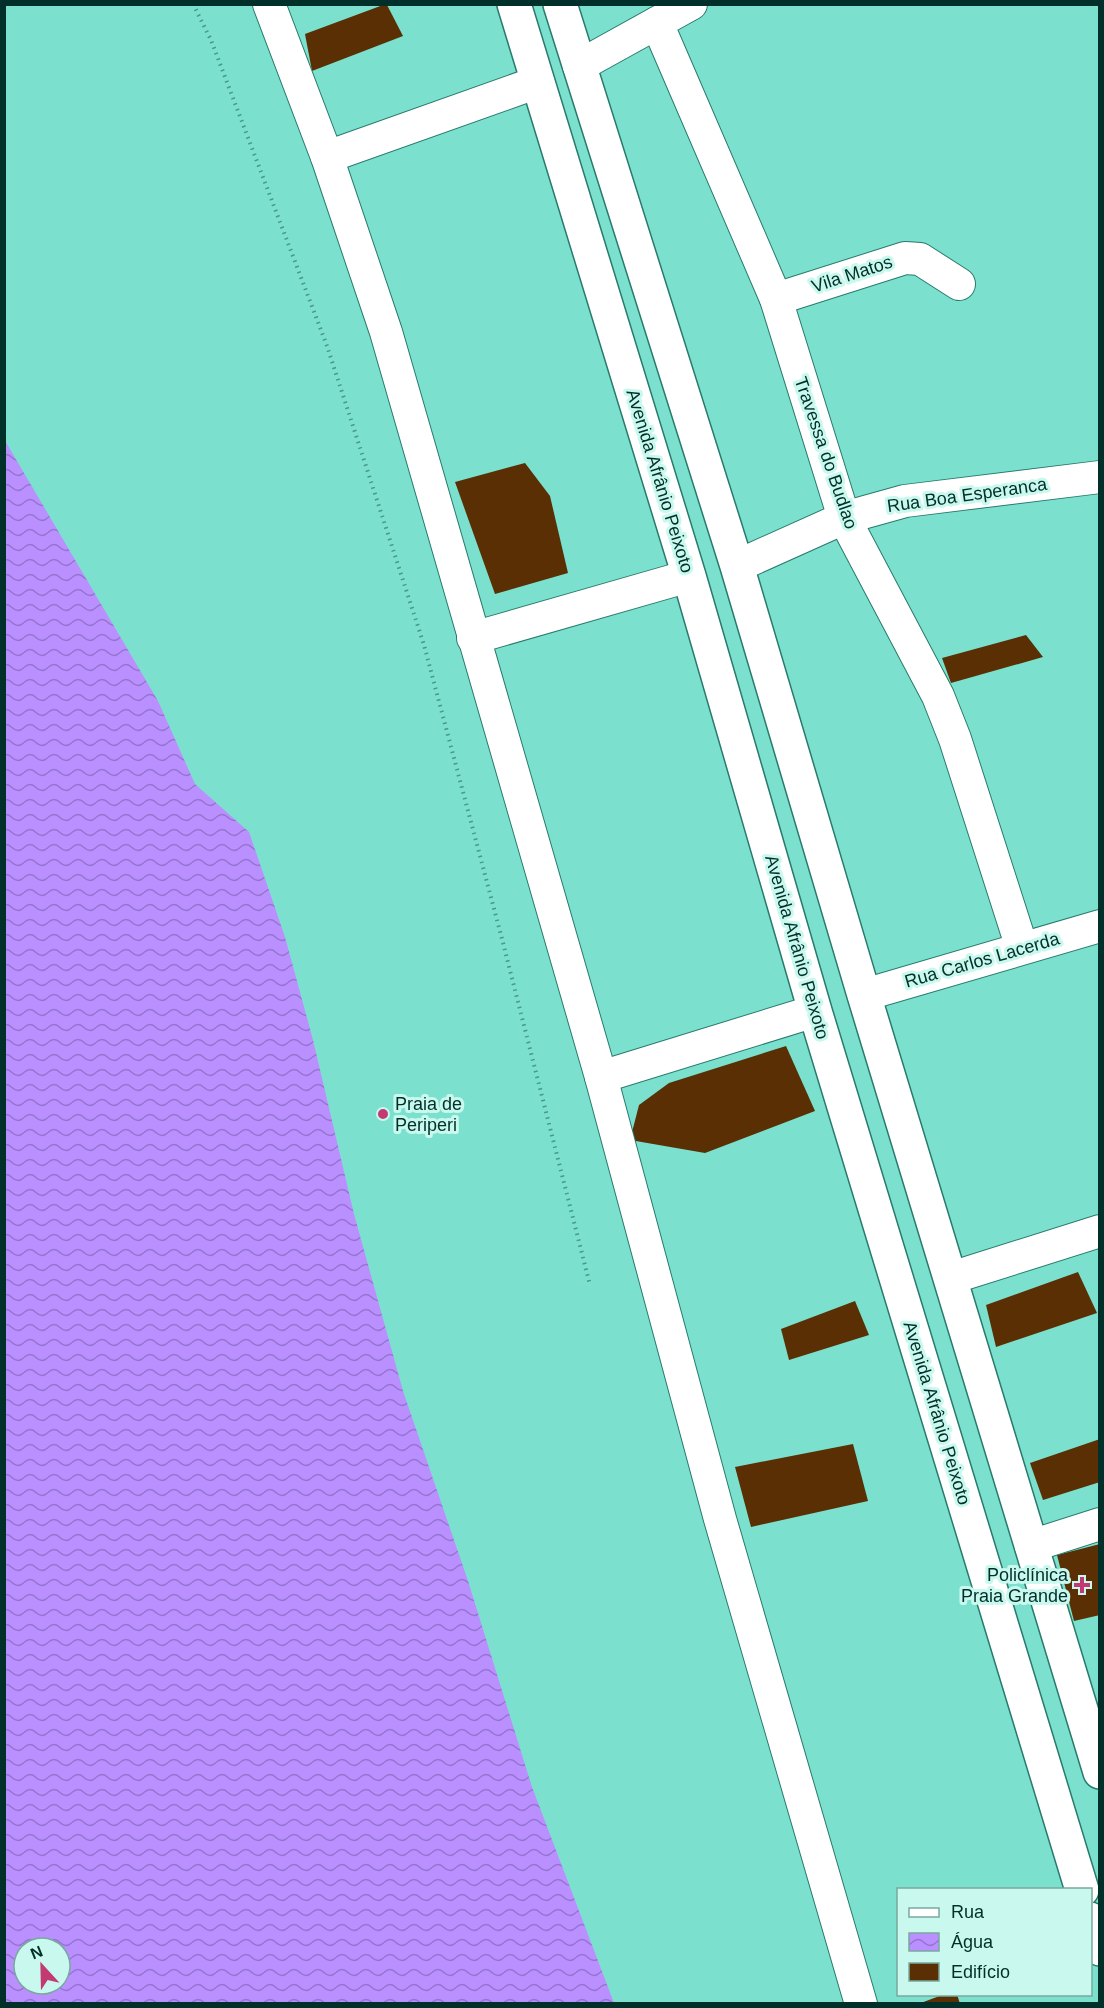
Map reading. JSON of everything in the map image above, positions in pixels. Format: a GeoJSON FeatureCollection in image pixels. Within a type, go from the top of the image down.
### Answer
{"type":"FeatureCollection","features":[{"type":"Feature","properties":{"kind":"main road","name":"Avenida Afrânio Peixoto"},"geometry":{"type":"LineString","coordinates":[[514,4],[689,576],[815,1011],[1081,1888]]}},
{"type":"Feature","properties":{"kind":"main road"},"geometry":{"type":"LineString","coordinates":[[560,4],[737,566],[1100,1772]]}},
{"type":"Feature","properties":{"kind":"main road"},"geometry":{"type":"LineString","coordinates":[[1092,1925],[1100,1949]]}},
{"type":"Feature","properties":{"kind":"street"},"geometry":{"type":"LineString","coordinates":[[269,4],[327,157],[386,332],[601,1077],[720,1519],[861,2004]]}},
{"type":"Feature","properties":{"kind":"street"},"geometry":{"type":"LineString","coordinates":[[579,66],[691,4]]}},
{"type":"Feature","properties":{"kind":"street","name":"Travessa do Budlao"},"geometry":{"type":"LineString","coordinates":[[657,23],[776,298],[844,518],[938,696],[955,739],[1022,948]]}},
{"type":"Feature","properties":{"kind":"street"},"geometry":{"type":"LineString","coordinates":[[327,157],[538,82]]}},
{"type":"Feature","properties":{"kind":"street","name":"Vila Matos"},"geometry":{"type":"LineString","coordinates":[[776,298],[905,258],[920,259],[959,284]]}},
{"type":"Feature","properties":{"kind":"street","name":"Rua Boa Esperanca"},"geometry":{"type":"LineString","coordinates":[[737,566],[844,518],[905,501],[1100,477]]}},
{"type":"Feature","properties":{"kind":"street"},"geometry":{"type":"LineString","coordinates":[[473,638],[689,576]]}},
{"type":"Feature","properties":{"kind":"street","name":"Rua Carlos Lacerda"},"geometry":{"type":"LineString","coordinates":[[864,994],[1100,926]]}},
{"type":"Feature","properties":{"kind":"street"},"geometry":{"type":"LineString","coordinates":[[601,1077],[815,1011]]}},
{"type":"Feature","properties":{"kind":"street"},"geometry":{"type":"LineString","coordinates":[[951,1278],[1100,1230]]}},
{"type":"Feature","properties":{"kind":"street"},"geometry":{"type":"LineString","coordinates":[[1031,1546],[1100,1524]]}},
{"type":"Feature","properties":{"kind":"path"},"geometry":{"type":"LineString","coordinates":[[193,4],[211,40],[327,346],[423,645],[590,1285]]}},
{"type":"Feature","properties":{"kind":"water"},"geometry":{"type":"Polygon","coordinates":[[[4,439],[158,701],[195,784],[249,832],[285,937],[313,1040],[354,1214],[403,1391],[468,1581],[532,1787],[614,2003],[5,2003],[4,439]]]}},
{"type":"Feature","properties":{"kind":"building"},"geometry":{"type":"Polygon","coordinates":[[[387,5],[403,36],[312,71],[305,34],[387,5]]]}},
{"type":"Feature","properties":{"kind":"building"},"geometry":{"type":"Polygon","coordinates":[[[525,463],[550,496],[568,573],[495,594],[455,482],[525,463]]]}},
{"type":"Feature","properties":{"kind":"building"},"geometry":{"type":"Polygon","coordinates":[[[1026,635],[1043,657],[951,683],[942,658],[1026,635]]]}},
{"type":"Feature","properties":{"kind":"building"},"geometry":{"type":"Polygon","coordinates":[[[786,1046],[815,1111],[705,1153],[630,1140],[639,1105],[669,1083],[786,1046]]]}},
{"type":"Feature","properties":{"kind":"building"},"geometry":{"type":"Polygon","coordinates":[[[1078,1272],[1097,1313],[996,1347],[986,1305],[1078,1272]]]}},
{"type":"Feature","properties":{"kind":"building"},"geometry":{"type":"Polygon","coordinates":[[[855,1301],[869,1335],[789,1360],[781,1329],[855,1301]]]}},
{"type":"Feature","properties":{"kind":"building"},"geometry":{"type":"Polygon","coordinates":[[[1100,1439],[1100,1482],[1043,1500],[1030,1463],[1100,1439]]]}},
{"type":"Feature","properties":{"kind":"building"},"geometry":{"type":"Polygon","coordinates":[[[853,1444],[868,1501],[751,1527],[735,1467],[853,1444]]]}},
{"type":"Feature","properties":{"kind":"building","name":"Policlínica Praia Grande"},"geometry":{"type":"Polygon","coordinates":[[[1100,1544],[1100,1615],[1074,1621],[1057,1555],[1100,1544]]]}},
{"type":"Feature","properties":{"kind":"building"},"geometry":{"type":"Polygon","coordinates":[[[940,1996],[958,1996],[960,2004],[918,2004],[940,1996]]]}},
{"type":"Feature","properties":{"kind":"place","name":"Praia de Periperi"},"geometry":{"type":"Point","coordinates":[383,1114]}},
{"type":"Feature","properties":{"kind":"place","name":"Policlínica Praia Grande"},"geometry":{"type":"Point","coordinates":[1082,1585]}}]}
